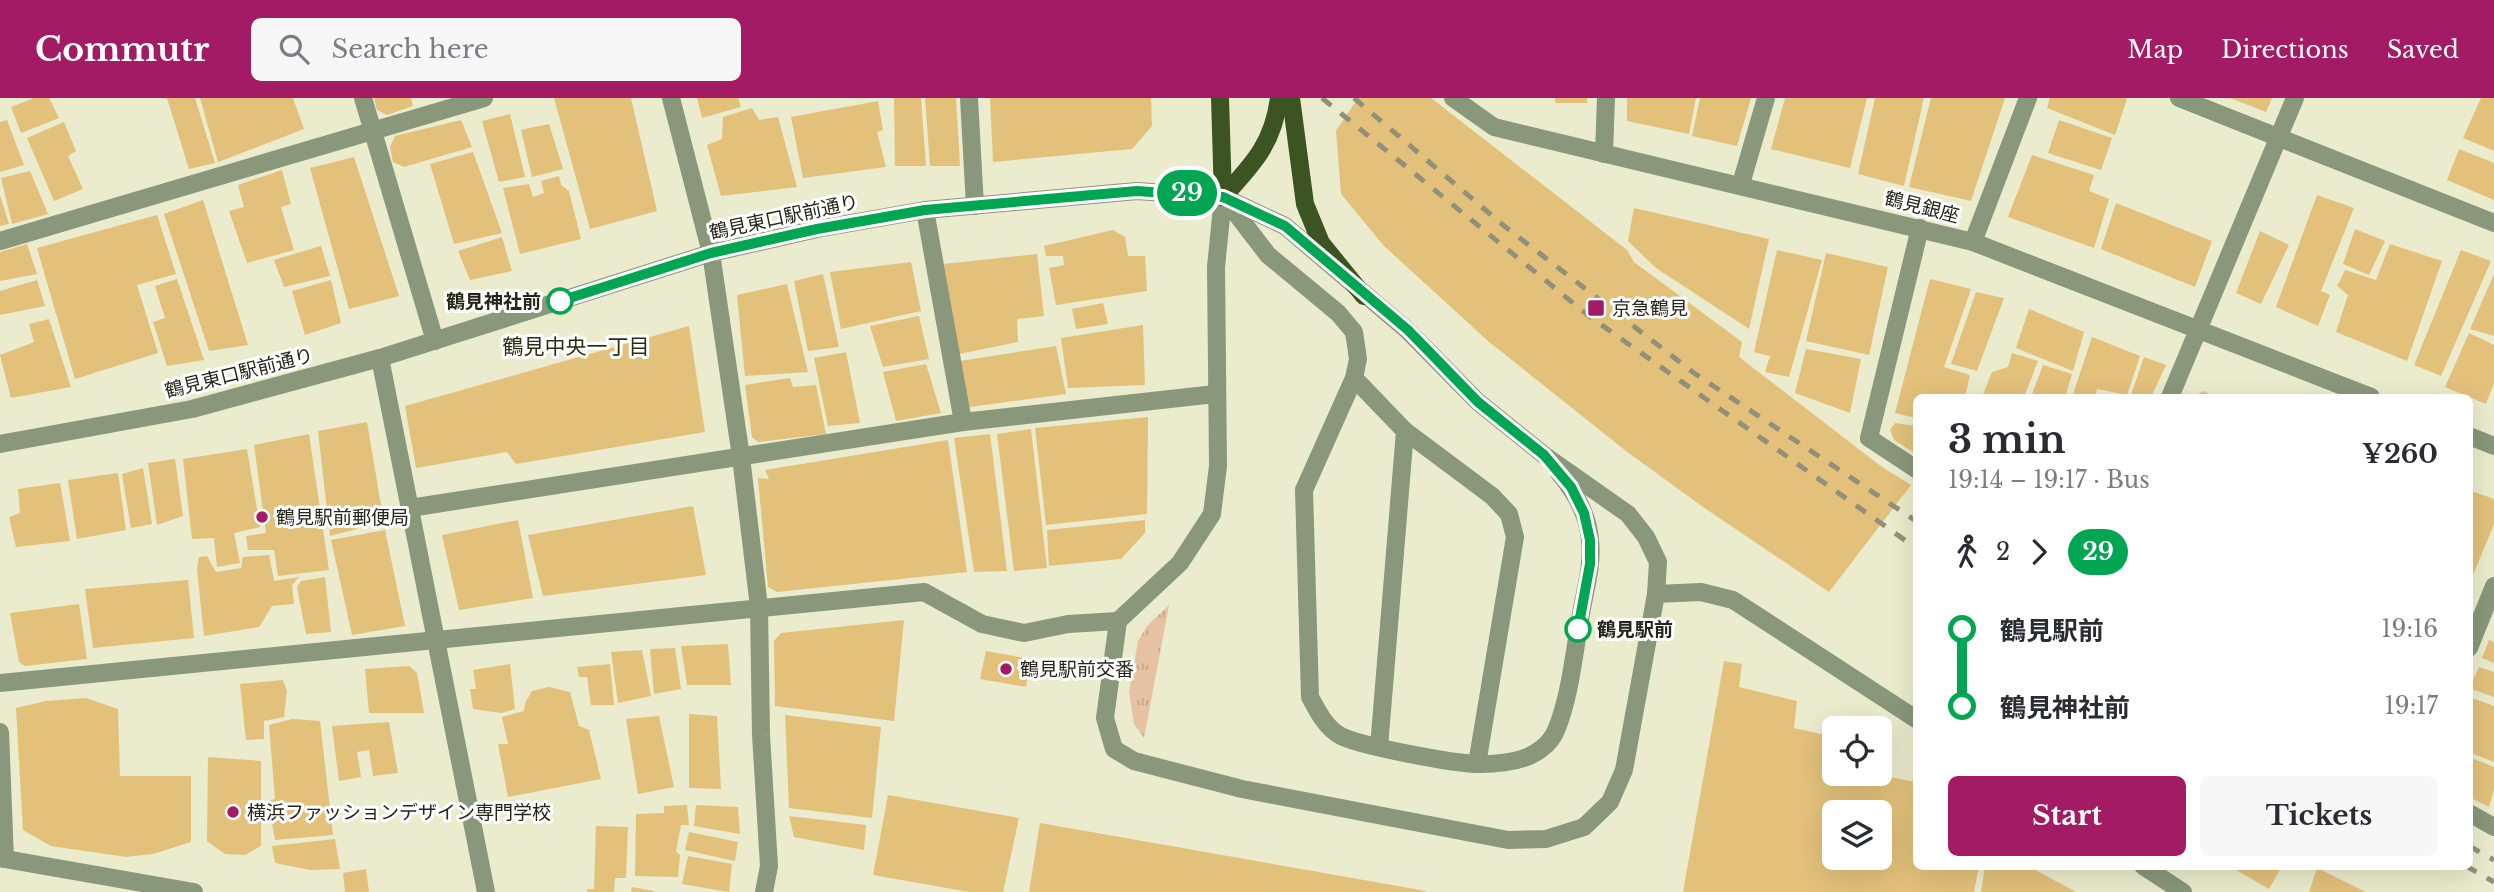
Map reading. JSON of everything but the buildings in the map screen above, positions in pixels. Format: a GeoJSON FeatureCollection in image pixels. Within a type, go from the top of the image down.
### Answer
{"type":"FeatureCollection","features":[{"type":"Feature","properties":{"kind":"main road"},"geometry":{"type":"LineString","coordinates":[[1220,98],[1223,197]]}},
{"type":"Feature","properties":{"kind":"main road"},"geometry":{"type":"LineString","coordinates":[[1223,197],[1260,156],[1277,117],[1279,98]]}},
{"type":"Feature","properties":{"kind":"main road"},"geometry":{"type":"LineString","coordinates":[[1291,98],[1299,177],[1306,204],[1321,243],[1364,296]]}},
{"type":"Feature","properties":{"kind":"street"},"geometry":{"type":"LineString","coordinates":[[363,98],[435,341]]}},
{"type":"Feature","properties":{"kind":"street"},"geometry":{"type":"LineString","coordinates":[[0,241],[484,98]]}},
{"type":"Feature","properties":{"kind":"street"},"geometry":{"type":"LineString","coordinates":[[671,98],[711,253],[741,457],[758,607],[769,866],[764,892]]}},
{"type":"Feature","properties":{"kind":"street"},"geometry":{"type":"LineString","coordinates":[[969,98],[975,206]]}},
{"type":"Feature","properties":{"kind":"street","name":"鶴見銀座"},"geometry":{"type":"LineString","coordinates":[[1453,98],[1494,127],[1741,184],[1973,242],[2363,394]]}},
{"type":"Feature","properties":{"kind":"street"},"geometry":{"type":"LineString","coordinates":[[1604,153],[1606,98]]}},
{"type":"Feature","properties":{"kind":"street"},"geometry":{"type":"LineString","coordinates":[[1741,184],[1766,98]]}},
{"type":"Feature","properties":{"kind":"street"},"geometry":{"type":"LineString","coordinates":[[1973,242],[2028,98]]}},
{"type":"Feature","properties":{"kind":"street"},"geometry":{"type":"LineString","coordinates":[[2179,98],[2494,223]]}},
{"type":"Feature","properties":{"kind":"street"},"geometry":{"type":"LineString","coordinates":[[2171,394],[2295,98]]}},
{"type":"Feature","properties":{"kind":"street","name":"鶴見東口駅前通り"},"geometry":{"type":"LineString","coordinates":[[0,444],[192,409],[380,358],[711,253],[817,229],[925,210],[1137,191],[1223,197]]}},
{"type":"Feature","properties":{"kind":"street"},"geometry":{"type":"LineString","coordinates":[[1118,621],[1105,718],[1114,749],[1134,761],[1242,789],[1495,838],[1546,839],[1584,827],[1610,802],[1624,771],[1656,594],[1658,562],[1640,529],[1628,514],[1544,455],[1478,402],[1408,330],[1364,296],[1285,226],[1223,197]]}},
{"type":"Feature","properties":{"kind":"street"},"geometry":{"type":"LineString","coordinates":[[1223,197],[1268,255],[1338,313],[1354,332],[1358,359],[1354,378],[1304,490],[1310,697],[1321,719],[1339,735],[1379,747],[1477,764],[1508,763],[1539,752],[1556,732],[1565,704],[1590,564],[1590,540],[1584,513],[1571,487],[1544,455]]}},
{"type":"Feature","properties":{"kind":"street"},"geometry":{"type":"LineString","coordinates":[[0,683],[924,592],[982,624],[1024,633],[1068,624],[1118,621],[1180,564],[1212,514],[1218,466],[1215,394],[1216,267],[1223,197]]}},
{"type":"Feature","properties":{"kind":"street"},"geometry":{"type":"LineString","coordinates":[[925,210],[963,422]]}},
{"type":"Feature","properties":{"kind":"street"},"geometry":{"type":"LineString","coordinates":[[1913,467],[1868,438],[1920,228]]}},
{"type":"Feature","properties":{"kind":"street"},"geometry":{"type":"LineString","coordinates":[[380,358],[434,642],[486,892]]}},
{"type":"Feature","properties":{"kind":"street"},"geometry":{"type":"LineString","coordinates":[[1354,378],[1405,430],[1492,496],[1509,514],[1515,537],[1477,764]]}},
{"type":"Feature","properties":{"kind":"street"},"geometry":{"type":"LineString","coordinates":[[410,508],[963,422],[1215,394]]}},
{"type":"Feature","properties":{"kind":"street"},"geometry":{"type":"LineString","coordinates":[[1379,747],[1405,430]]}},
{"type":"Feature","properties":{"kind":"street"},"geometry":{"type":"LineString","coordinates":[[2473,437],[2492,441]]}},
{"type":"Feature","properties":{"kind":"street"},"geometry":{"type":"LineString","coordinates":[[2473,635],[2494,586]]}},
{"type":"Feature","properties":{"kind":"street"},"geometry":{"type":"LineString","coordinates":[[1656,594],[1701,592],[1733,600],[1913,717]]}},
{"type":"Feature","properties":{"kind":"street"},"geometry":{"type":"LineString","coordinates":[[0,732],[3,859],[194,892]]}},
{"type":"Feature","properties":{"kind":"street"},"geometry":{"type":"LineString","coordinates":[[2473,815],[2494,827]]}},
{"type":"Feature","properties":{"kind":"street"},"geometry":{"type":"LineString","coordinates":[[2149,870],[2183,892]]}},
{"type":"Feature","properties":{"kind":"green space"},"geometry":{"type":"Polygon","coordinates":[[[1169,605],[1144,738],[1134,724],[1129,692],[1138,641],[1147,626],[1169,605]]]}},
{"type":"Feature","properties":{"kind":"railway"},"geometry":{"type":"LineString","coordinates":[[1322,98],[1589,316],[1913,546]]}},
{"type":"Feature","properties":{"kind":"railway"},"geometry":{"type":"LineString","coordinates":[[1354,98],[1503,225],[1694,373],[1913,519]]}},
{"type":"Feature","properties":{"kind":"railway"},"geometry":{"type":"LineString","coordinates":[[2473,848],[2494,860]]}},
{"type":"Feature","properties":{"kind":"railway"},"geometry":{"type":"LineString","coordinates":[[2473,870],[2494,882]]}},
{"type":"Feature","properties":{"kind":"bus line","name":"29"},"geometry":{"type":"LineString","coordinates":[[560,301],[711,253],[817,229],[925,210],[1137,191],[1223,197],[1285,226],[1364,296],[1408,330],[1478,402],[1544,455],[1571,487],[1584,513],[1590,540],[1590,564],[1578,629]]}},
{"type":"Feature","properties":{"kind":"place","name":"鶴見神社前"},"geometry":{"type":"Point","coordinates":[560,301]}},
{"type":"Feature","properties":{"kind":"place","name":"京急鶴見"},"geometry":{"type":"Point","coordinates":[1596,308]}},
{"type":"Feature","properties":{"kind":"place","name":"鶴見駅前郵便局"},"geometry":{"type":"Point","coordinates":[262,517]}},
{"type":"Feature","properties":{"kind":"place","name":"鶴見駅前"},"geometry":{"type":"Point","coordinates":[1578,629]}},
{"type":"Feature","properties":{"kind":"place","name":"鶴見駅前交番"},"geometry":{"type":"Point","coordinates":[1006,669]}},
{"type":"Feature","properties":{"kind":"place","name":"横浜ファッションデザイン専門学校"},"geometry":{"type":"Point","coordinates":[233,812]}},
{"type":"Feature","properties":{"kind":"district","name":"鶴見中央一丁目"},"geometry":{"type":"Point","coordinates":[576,347]}}]}
